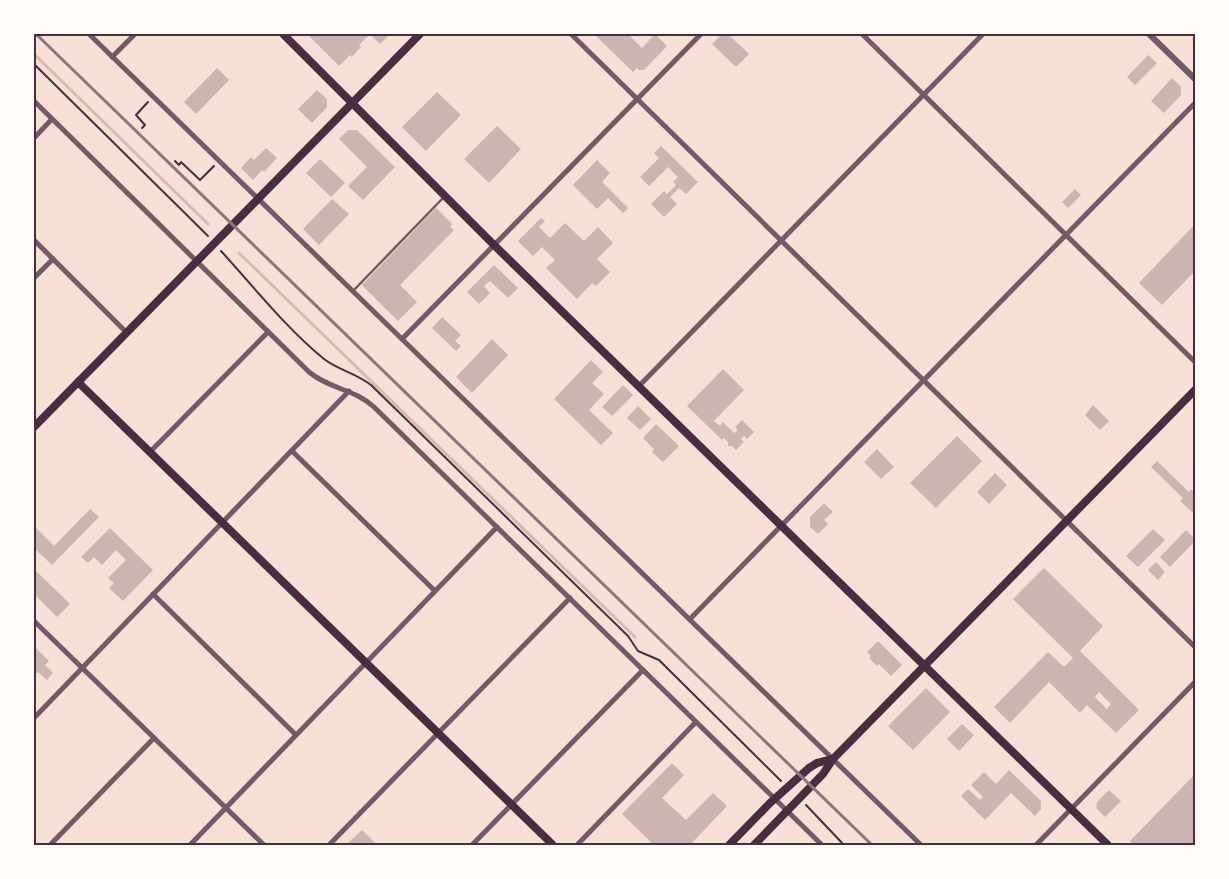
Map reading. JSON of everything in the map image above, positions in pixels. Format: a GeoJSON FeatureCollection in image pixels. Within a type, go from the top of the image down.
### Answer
{"type":"FeatureCollection","features":[{"type":"Feature","properties":{"kind":"main road"},"geometry":{"type":"LineString","coordinates":[[283,34],[494,245],[1108,845]]}},
{"type":"Feature","properties":{"kind":"main road"},"geometry":{"type":"LineString","coordinates":[[34,427],[420,34]]}},
{"type":"Feature","properties":{"kind":"main road"},"geometry":{"type":"LineString","coordinates":[[78,382],[553,845]]}},
{"type":"Feature","properties":{"kind":"main road"},"geometry":{"type":"LineString","coordinates":[[754,845],[825,771],[833,759],[1195,390]]}},
{"type":"Feature","properties":{"kind":"main road"},"geometry":{"type":"LineString","coordinates":[[729,845],[775,799],[813,766],[833,759]]}},
{"type":"Feature","properties":{"kind":"street"},"geometry":{"type":"LineString","coordinates":[[89,34],[921,845]]}},
{"type":"Feature","properties":{"kind":"street"},"geometry":{"type":"LineString","coordinates":[[112,56],[135,34]]}},
{"type":"Feature","properties":{"kind":"street"},"geometry":{"type":"LineString","coordinates":[[571,34],[1195,647]]}},
{"type":"Feature","properties":{"kind":"street"},"geometry":{"type":"LineString","coordinates":[[402,339],[701,34]]}},
{"type":"Feature","properties":{"kind":"street"},"geometry":{"type":"LineString","coordinates":[[862,34],[1195,362]]}},
{"type":"Feature","properties":{"kind":"street"},"geometry":{"type":"LineString","coordinates":[[639,386],[983,34]]}},
{"type":"Feature","properties":{"kind":"street"},"geometry":{"type":"LineString","coordinates":[[1149,34],[1195,79]]}},
{"type":"Feature","properties":{"kind":"street"},"geometry":{"type":"LineString","coordinates":[[34,101],[315,377],[329,386],[349,391],[362,397],[374,407],[822,845]]}},
{"type":"Feature","properties":{"kind":"street"},"geometry":{"type":"LineString","coordinates":[[690,619],[1195,103]]}},
{"type":"Feature","properties":{"kind":"street"},"geometry":{"type":"LineString","coordinates":[[34,138],[52,119]]}},
{"type":"Feature","properties":{"kind":"street"},"geometry":{"type":"LineString","coordinates":[[34,240],[126,332]]}},
{"type":"Feature","properties":{"kind":"street"},"geometry":{"type":"LineString","coordinates":[[34,278],[53,259]]}},
{"type":"Feature","properties":{"kind":"street"},"geometry":{"type":"LineString","coordinates":[[150,452],[268,332]]}},
{"type":"Feature","properties":{"kind":"street"},"geometry":{"type":"LineString","coordinates":[[34,718],[349,391]]}},
{"type":"Feature","properties":{"kind":"street"},"geometry":{"type":"LineString","coordinates":[[292,451],[435,591]]}},
{"type":"Feature","properties":{"kind":"street"},"geometry":{"type":"LineString","coordinates":[[190,845],[497,527]]}},
{"type":"Feature","properties":{"kind":"street"},"geometry":{"type":"LineString","coordinates":[[153,594],[296,735]]}},
{"type":"Feature","properties":{"kind":"street"},"geometry":{"type":"LineString","coordinates":[[329,845],[570,598]]}},
{"type":"Feature","properties":{"kind":"street"},"geometry":{"type":"LineString","coordinates":[[34,621],[264,845]]}},
{"type":"Feature","properties":{"kind":"street"},"geometry":{"type":"LineString","coordinates":[[472,845],[643,670]]}},
{"type":"Feature","properties":{"kind":"street"},"geometry":{"type":"LineString","coordinates":[[1036,845],[1195,682]]}},
{"type":"Feature","properties":{"kind":"street"},"geometry":{"type":"LineString","coordinates":[[577,845],[696,722]]}},
{"type":"Feature","properties":{"kind":"street"},"geometry":{"type":"LineString","coordinates":[[50,845],[154,738]]}},
{"type":"Feature","properties":{"kind":"lane"},"geometry":{"type":"LineString","coordinates":[[352,291],[445,195]]}},
{"type":"Feature","properties":{"kind":"path"},"geometry":{"type":"LineString","coordinates":[[34,64],[207,234]]}},
{"type":"Feature","properties":{"kind":"path"},"geometry":{"type":"LineString","coordinates":[[142,128],[145,125],[136,115],[154,97]]}},
{"type":"Feature","properties":{"kind":"path"},"geometry":{"type":"LineString","coordinates":[[175,161],[179,165],[181,162],[200,180],[219,160]]}},
{"type":"Feature","properties":{"kind":"path"},"geometry":{"type":"LineString","coordinates":[[220,249],[277,313],[318,353],[334,366],[360,377],[370,385],[628,636],[638,651],[658,660],[664,665],[783,783]]}},
{"type":"Feature","properties":{"kind":"path"},"geometry":{"type":"LineString","coordinates":[[803,803],[844,845]]}},
{"type":"Feature","properties":{"kind":"building"},"geometry":{"type":"Polygon","coordinates":[[[307,34],[370,34],[359,45],[361,47],[352,57],[350,55],[339,66],[307,34]]]}},
{"type":"Feature","properties":{"kind":"building"},"geometry":{"type":"Polygon","coordinates":[[[370,34],[390,34],[380,44],[370,34]]]}},
{"type":"Feature","properties":{"kind":"building"},"geometry":{"type":"Polygon","coordinates":[[[599,34],[631,34],[630,36],[642,48],[655,34],[667,46],[644,70],[637,68],[633,72],[596,36],[599,34]]]}},
{"type":"Feature","properties":{"kind":"building"},"geometry":{"type":"Polygon","coordinates":[[[722,34],[728,34],[749,54],[736,67],[712,44],[722,34]]]}},
{"type":"Feature","properties":{"kind":"building"},"geometry":{"type":"Polygon","coordinates":[[[1148,55],[1157,63],[1135,85],[1127,77],[1148,55]]]}},
{"type":"Feature","properties":{"kind":"building"},"geometry":{"type":"Polygon","coordinates":[[[217,68],[229,80],[196,114],[184,102],[217,68]]]}},
{"type":"Feature","properties":{"kind":"building"},"geometry":{"type":"Polygon","coordinates":[[[1172,78],[1181,87],[1181,95],[1164,113],[1151,101],[1172,78]]]}},
{"type":"Feature","properties":{"kind":"building"},"geometry":{"type":"Polygon","coordinates":[[[317,90],[327,99],[327,107],[312,123],[298,109],[317,90]]]}},
{"type":"Feature","properties":{"kind":"building"},"geometry":{"type":"Polygon","coordinates":[[[437,92],[461,115],[426,151],[402,127],[437,92]]]}},
{"type":"Feature","properties":{"kind":"building"},"geometry":{"type":"Polygon","coordinates":[[[497,126],[521,149],[489,183],[464,159],[497,126]]]}},
{"type":"Feature","properties":{"kind":"building"},"geometry":{"type":"Polygon","coordinates":[[[348,130],[357,130],[395,167],[363,200],[348,186],[367,167],[339,139],[348,130]]]}},
{"type":"Feature","properties":{"kind":"building"},"geometry":{"type":"Polygon","coordinates":[[[661,146],[698,182],[686,194],[679,188],[670,197],[677,204],[664,217],[651,204],[664,191],[667,194],[676,185],[673,182],[678,177],[668,167],[649,186],[640,177],[659,158],[654,153],[661,146]]]}},
{"type":"Feature","properties":{"kind":"building"},"geometry":{"type":"Polygon","coordinates":[[[266,148],[277,158],[264,172],[262,170],[253,180],[241,168],[251,157],[254,160],[266,148]]]}},
{"type":"Feature","properties":{"kind":"building"},"geometry":{"type":"Polygon","coordinates":[[[320,159],[345,183],[331,197],[306,173],[320,159]]]}},
{"type":"Feature","properties":{"kind":"building"},"geometry":{"type":"Polygon","coordinates":[[[597,160],[610,173],[602,182],[628,208],[623,213],[608,198],[597,209],[573,185],[597,160]]]}},
{"type":"Feature","properties":{"kind":"building"},"geometry":{"type":"Polygon","coordinates":[[[1075,189],[1081,195],[1068,208],[1062,202],[1075,189]]]}},
{"type":"Feature","properties":{"kind":"building"},"geometry":{"type":"Polygon","coordinates":[[[332,199],[349,214],[319,245],[303,229],[332,199]]]}},
{"type":"Feature","properties":{"kind":"building"},"geometry":{"type":"Polygon","coordinates":[[[436,208],[452,224],[450,227],[454,230],[400,285],[417,302],[398,321],[362,285],[436,208]]]}},
{"type":"Feature","properties":{"kind":"building"},"geometry":{"type":"Polygon","coordinates":[[[541,218],[545,221],[539,227],[550,238],[565,223],[584,241],[598,227],[613,243],[597,259],[610,272],[596,286],[592,283],[577,299],[546,268],[555,260],[542,247],[533,256],[518,241],[541,218]]]}},
{"type":"Feature","properties":{"kind":"building"},"geometry":{"type":"Polygon","coordinates":[[[1195,224],[1195,271],[1162,305],[1139,283],[1195,224]]]}},
{"type":"Feature","properties":{"kind":"building"},"geometry":{"type":"Polygon","coordinates":[[[494,265],[518,288],[508,298],[490,281],[484,286],[490,293],[479,304],[467,292],[494,265]]]}},
{"type":"Feature","properties":{"kind":"building"},"geometry":{"type":"Polygon","coordinates":[[[442,317],[461,335],[455,341],[461,346],[456,351],[432,328],[442,317]]]}},
{"type":"Feature","properties":{"kind":"building"},"geometry":{"type":"Polygon","coordinates":[[[492,339],[508,355],[472,393],[456,377],[492,339]]]}},
{"type":"Feature","properties":{"kind":"building"},"geometry":{"type":"Polygon","coordinates":[[[591,360],[603,372],[592,383],[604,394],[589,410],[613,433],[601,445],[554,399],[591,360]]]}},
{"type":"Feature","properties":{"kind":"building"},"geometry":{"type":"Polygon","coordinates":[[[723,369],[744,390],[714,421],[720,426],[723,422],[734,433],[738,430],[735,427],[742,420],[754,432],[747,439],[744,436],[741,439],[744,442],[736,450],[732,446],[728,446],[728,442],[724,438],[722,440],[687,406],[723,369]]]}},
{"type":"Feature","properties":{"kind":"building"},"geometry":{"type":"Polygon","coordinates":[[[623,385],[633,395],[612,416],[602,407],[623,385]]]}},
{"type":"Feature","properties":{"kind":"building"},"geometry":{"type":"Polygon","coordinates":[[[1093,405],[1109,421],[1100,430],[1085,415],[1093,405]]]}},
{"type":"Feature","properties":{"kind":"building"},"geometry":{"type":"Polygon","coordinates":[[[638,406],[651,419],[640,430],[627,418],[638,406]]]}},
{"type":"Feature","properties":{"kind":"building"},"geometry":{"type":"Polygon","coordinates":[[[656,424],[679,446],[663,462],[652,452],[654,449],[643,438],[656,424]]]}},
{"type":"Feature","properties":{"kind":"building"},"geometry":{"type":"Polygon","coordinates":[[[957,436],[982,461],[936,508],[910,483],[957,436]]]}},
{"type":"Feature","properties":{"kind":"building"},"geometry":{"type":"Polygon","coordinates":[[[877,449],[894,467],[881,479],[864,462],[877,449]]]}},
{"type":"Feature","properties":{"kind":"building"},"geometry":{"type":"Polygon","coordinates":[[[1157,461],[1189,492],[1191,489],[1195,493],[1195,515],[1180,501],[1183,498],[1151,467],[1157,461]]]}},
{"type":"Feature","properties":{"kind":"building"},"geometry":{"type":"Polygon","coordinates":[[[995,473],[1007,485],[989,504],[977,492],[995,473]]]}},
{"type":"Feature","properties":{"kind":"building"},"geometry":{"type":"Polygon","coordinates":[[[824,503],[833,512],[824,520],[828,524],[818,534],[810,527],[810,517],[824,503]]]}},
{"type":"Feature","properties":{"kind":"building"},"geometry":{"type":"Polygon","coordinates":[[[90,509],[99,517],[52,565],[34,548],[34,526],[54,546],[90,509]]]}},
{"type":"Feature","properties":{"kind":"building"},"geometry":{"type":"Polygon","coordinates":[[[110,528],[153,570],[123,601],[109,588],[114,583],[108,578],[126,560],[116,550],[102,565],[94,557],[88,563],[81,557],[110,528]]]}},
{"type":"Feature","properties":{"kind":"building"},"geometry":{"type":"Polygon","coordinates":[[[1153,529],[1165,540],[1138,567],[1126,556],[1153,529]]]}},
{"type":"Feature","properties":{"kind":"building"},"geometry":{"type":"Polygon","coordinates":[[[1186,530],[1195,541],[1170,567],[1160,557],[1186,530]]]}},
{"type":"Feature","properties":{"kind":"building"},"geometry":{"type":"Polygon","coordinates":[[[1156,562],[1165,572],[1158,580],[1148,570],[1156,562]]]}},
{"type":"Feature","properties":{"kind":"building"},"geometry":{"type":"Polygon","coordinates":[[[1044,568],[1103,626],[1080,651],[1139,710],[1116,733],[1087,705],[1080,713],[1049,682],[1010,723],[994,707],[1048,652],[1064,667],[1073,658],[1013,599],[1044,568]],[[1099,692],[1095,697],[1107,709],[1111,704],[1099,692]]]}},
{"type":"Feature","properties":{"kind":"building"},"geometry":{"type":"Polygon","coordinates":[[[34,569],[70,604],[57,617],[34,594],[34,569]]]}},
{"type":"Feature","properties":{"kind":"building"},"geometry":{"type":"Polygon","coordinates":[[[878,641],[902,665],[891,676],[879,664],[877,666],[869,658],[871,656],[867,652],[878,641]]]}},
{"type":"Feature","properties":{"kind":"building"},"geometry":{"type":"Polygon","coordinates":[[[34,646],[49,661],[45,665],[53,673],[47,680],[38,672],[34,676],[34,646]]]}},
{"type":"Feature","properties":{"kind":"building"},"geometry":{"type":"Polygon","coordinates":[[[926,688],[950,712],[913,750],[888,726],[926,688]]]}},
{"type":"Feature","properties":{"kind":"building"},"geometry":{"type":"Polygon","coordinates":[[[962,724],[974,735],[959,751],[947,739],[962,724]]]}},
{"type":"Feature","properties":{"kind":"building"},"geometry":{"type":"Polygon","coordinates":[[[672,763],[684,775],[662,798],[686,820],[713,793],[727,806],[690,845],[654,845],[622,814],[672,763]]]}},
{"type":"Feature","properties":{"kind":"building"},"geometry":{"type":"Polygon","coordinates":[[[1009,770],[1041,801],[1041,809],[1035,816],[1011,793],[985,820],[961,796],[968,789],[980,800],[983,797],[971,785],[984,772],[996,784],[1009,770]]]}},
{"type":"Feature","properties":{"kind":"building"},"geometry":{"type":"Polygon","coordinates":[[[1195,774],[1195,845],[1134,845],[1130,841],[1195,774]]]}},
{"type":"Feature","properties":{"kind":"building"},"geometry":{"type":"Polygon","coordinates":[[[1109,790],[1121,801],[1105,817],[1096,808],[1097,802],[1109,790]]]}},
{"type":"Feature","properties":{"kind":"building"},"geometry":{"type":"Polygon","coordinates":[[[362,830],[377,845],[346,845],[362,830]]]}},
{"type":"Feature","properties":{"kind":"waterway"},"geometry":{"type":"LineString","coordinates":[[34,54],[208,224]]}},
{"type":"Feature","properties":{"kind":"waterway"},"geometry":{"type":"LineString","coordinates":[[239,253],[635,637]]}},
{"type":"Feature","properties":{"kind":"railway"},"geometry":{"type":"LineString","coordinates":[[36,34],[872,845]]}}]}
